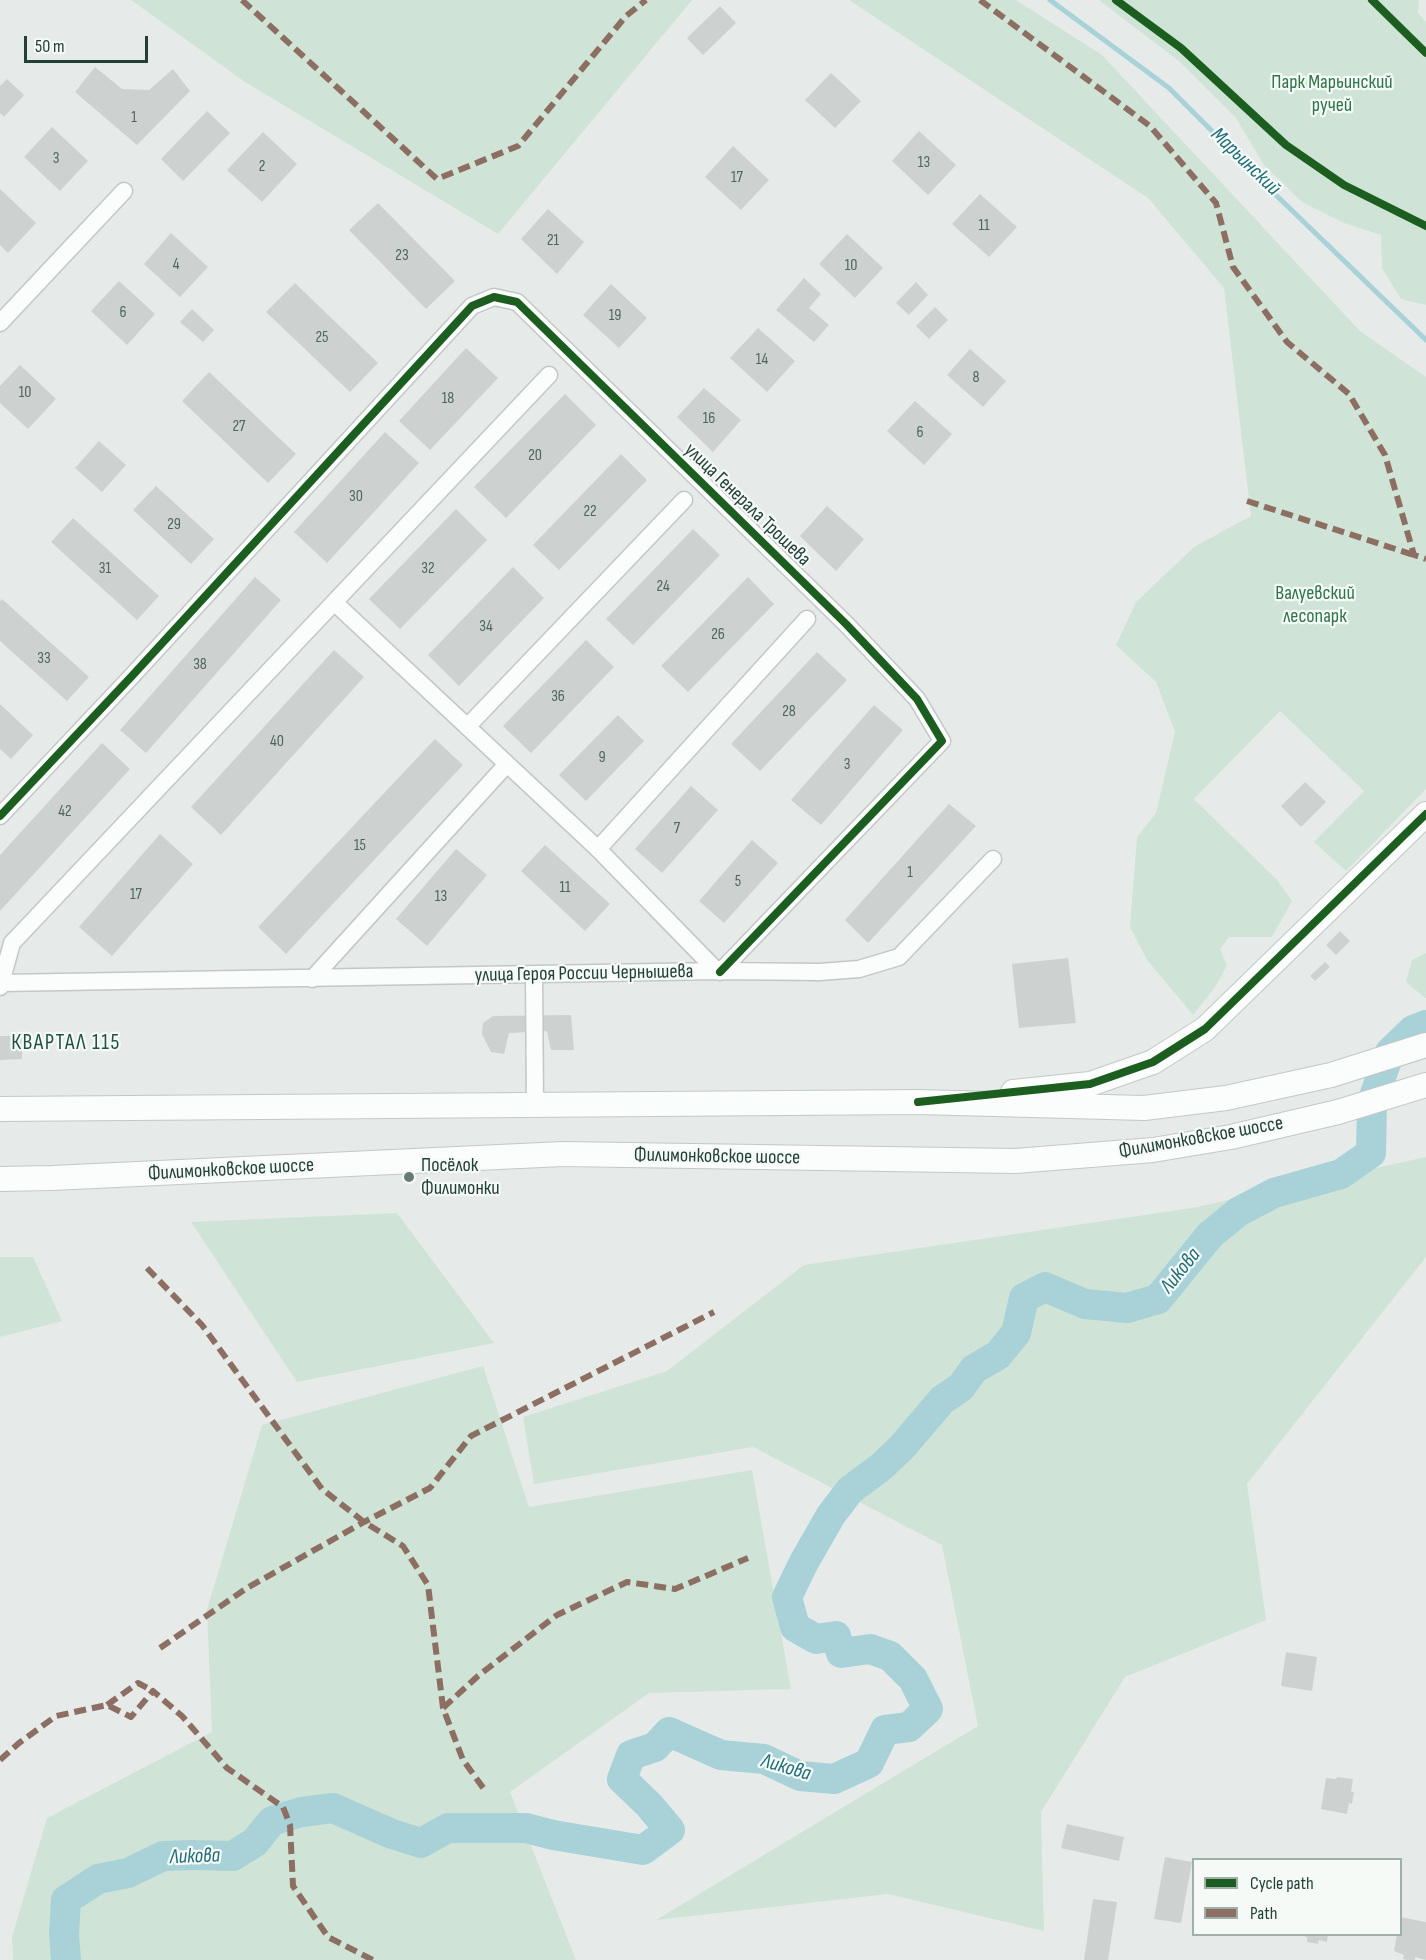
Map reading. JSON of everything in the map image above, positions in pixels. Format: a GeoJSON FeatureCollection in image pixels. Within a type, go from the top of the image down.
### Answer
{"type":"FeatureCollection","features":[{"type":"Feature","properties":{"kind":"main road"},"geometry":{"type":"LineString","coordinates":[[918,1102],[1090,1084],[1154,1062],[1205,1029],[1426,814]]}},
{"type":"Feature","properties":{"kind":"main road","name":"Филимонковское шоссе"},"geometry":{"type":"LineString","coordinates":[[0,1109],[535,1103],[918,1102],[1144,1108],[1227,1098],[1331,1075],[1426,1045]]}},
{"type":"Feature","properties":{"kind":"main road","name":"Филимонковское шоссе"},"geometry":{"type":"LineString","coordinates":[[0,1179],[563,1154],[1015,1161],[1153,1150],[1231,1137],[1338,1112],[1426,1084]]}},
{"type":"Feature","properties":{"kind":"street"},"geometry":{"type":"LineString","coordinates":[[0,323],[124,191]]}},
{"type":"Feature","properties":{"kind":"street","name":"улица Генерала Трошева"},"geometry":{"type":"LineString","coordinates":[[0,816],[472,306],[494,297],[518,302],[846,624],[917,699],[942,741],[719,971]]}},
{"type":"Feature","properties":{"kind":"street"},"geometry":{"type":"LineString","coordinates":[[1,985],[12,943],[549,375]]}},
{"type":"Feature","properties":{"kind":"street"},"geometry":{"type":"LineString","coordinates":[[467,727],[684,500]]}},
{"type":"Feature","properties":{"kind":"street"},"geometry":{"type":"LineString","coordinates":[[335,603],[598,849],[719,971]]}},
{"type":"Feature","properties":{"kind":"street"},"geometry":{"type":"LineString","coordinates":[[598,849],[807,619]]}},
{"type":"Feature","properties":{"kind":"street"},"geometry":{"type":"LineString","coordinates":[[312,979],[507,764]]}},
{"type":"Feature","properties":{"kind":"street","name":"улица Героя России Чернышева"},"geometry":{"type":"LineString","coordinates":[[1,985],[719,971],[820,972],[860,969],[899,957],[993,859]]}},
{"type":"Feature","properties":{"kind":"street"},"geometry":{"type":"LineString","coordinates":[[534,975],[535,1103]]}},
{"type":"Feature","properties":{"kind":"green space"},"geometry":{"type":"Polygon","coordinates":[[[131,0],[692,0],[498,234],[245,82],[131,0]]]}},
{"type":"Feature","properties":{"kind":"green space","name":"Валуевский лесопарк"},"geometry":{"type":"Polygon","coordinates":[[[849,0],[1016,0],[1102,55],[1360,331],[1426,377],[1426,789],[1346,871],[1314,842],[1364,791],[1280,711],[1194,799],[1277,880],[1292,901],[1272,937],[1229,937],[1220,949],[1227,965],[1216,986],[1193,1015],[1147,960],[1130,927],[1137,837],[1156,813],[1175,732],[1156,682],[1116,645],[1136,602],[1194,547],[1251,516],[1224,288],[1148,198],[849,0]]]}},
{"type":"Feature","properties":{"kind":"green space","name":"Парк Марьинский ручей"},"geometry":{"type":"Polygon","coordinates":[[[1099,0],[1419,0],[1418,13],[1426,22],[1426,305],[1401,299],[1382,268],[1381,235],[1344,223],[1302,202],[1264,165],[1236,118],[1180,62],[1099,0]]]}},
{"type":"Feature","properties":{"kind":"green space"},"geometry":{"type":"Polygon","coordinates":[[[1426,953],[1425,998],[1406,982],[1412,960],[1426,953]]]}},
{"type":"Feature","properties":{"kind":"green space"},"geometry":{"type":"Polygon","coordinates":[[[1426,1157],[1426,1257],[1247,1484],[1266,1620],[1125,1677],[1041,1812],[1044,1931],[888,1894],[656,1920],[978,1726],[942,1545],[753,1447],[534,1484],[523,1417],[667,1371],[804,1265],[1192,1208],[1426,1157]]]}},
{"type":"Feature","properties":{"kind":"green space"},"geometry":{"type":"Polygon","coordinates":[[[397,1213],[494,1343],[297,1382],[191,1222],[397,1213]]]}},
{"type":"Feature","properties":{"kind":"green space"},"geometry":{"type":"Polygon","coordinates":[[[0,1257],[33,1257],[62,1321],[0,1337],[0,1257]]]}},
{"type":"Feature","properties":{"kind":"green space"},"geometry":{"type":"Polygon","coordinates":[[[483,1366],[529,1507],[752,1470],[791,1689],[649,1693],[510,1792],[576,1960],[13,1960],[12,1937],[47,1818],[212,1732],[207,1610],[262,1425],[483,1366]]]}},
{"type":"Feature","properties":{"kind":"building"},"geometry":{"type":"Polygon","coordinates":[[[720,6],[736,23],[703,55],[687,38],[720,6]]]}},
{"type":"Feature","properties":{"kind":"building"},"geometry":{"type":"Polygon","coordinates":[[[95,67],[122,89],[149,90],[173,69],[190,91],[137,145],[75,92],[95,67]]]}},
{"type":"Feature","properties":{"kind":"building"},"geometry":{"type":"Polygon","coordinates":[[[831,73],[861,101],[835,128],[805,100],[831,73]]]}},
{"type":"Feature","properties":{"kind":"building"},"geometry":{"type":"Polygon","coordinates":[[[7,79],[24,95],[4,117],[0,113],[0,86],[7,79]]]}},
{"type":"Feature","properties":{"kind":"building"},"geometry":{"type":"Polygon","coordinates":[[[207,111],[230,133],[183,181],[161,159],[207,111]]]}},
{"type":"Feature","properties":{"kind":"building"},"geometry":{"type":"Polygon","coordinates":[[[52,127],[88,161],[60,191],[24,157],[52,127]]]}},
{"type":"Feature","properties":{"kind":"building"},"geometry":{"type":"Polygon","coordinates":[[[919,131],[956,165],[928,195],[892,161],[919,131]]]}},
{"type":"Feature","properties":{"kind":"building"},"geometry":{"type":"Polygon","coordinates":[[[263,132],[297,164],[262,202],[227,170],[263,132]]]}},
{"type":"Feature","properties":{"kind":"building"},"geometry":{"type":"Polygon","coordinates":[[[733,146],[769,180],[741,210],[705,177],[733,146]]]}},
{"type":"Feature","properties":{"kind":"building"},"geometry":{"type":"Polygon","coordinates":[[[0,189],[36,223],[8,253],[0,245],[0,189]]]}},
{"type":"Feature","properties":{"kind":"building"},"geometry":{"type":"Polygon","coordinates":[[[980,194],[1017,227],[989,257],[952,224],[980,194]]]}},
{"type":"Feature","properties":{"kind":"building"},"geometry":{"type":"Polygon","coordinates":[[[378,203],[455,281],[426,309],[349,230],[378,203]]]}},
{"type":"Feature","properties":{"kind":"building"},"geometry":{"type":"Polygon","coordinates":[[[548,209],[584,242],[557,274],[521,239],[548,209]]]}},
{"type":"Feature","properties":{"kind":"building"},"geometry":{"type":"Polygon","coordinates":[[[171,233],[208,267],[180,297],[144,264],[171,233]]]}},
{"type":"Feature","properties":{"kind":"building"},"geometry":{"type":"Polygon","coordinates":[[[847,234],[883,268],[855,298],[819,264],[847,234]]]}},
{"type":"Feature","properties":{"kind":"building"},"geometry":{"type":"Polygon","coordinates":[[[804,278],[821,294],[809,308],[829,325],[814,342],[776,310],[804,278]]]}},
{"type":"Feature","properties":{"kind":"building"},"geometry":{"type":"Polygon","coordinates":[[[119,281],[155,314],[127,345],[91,311],[119,281]]]}},
{"type":"Feature","properties":{"kind":"building"},"geometry":{"type":"Polygon","coordinates":[[[916,282],[928,295],[909,315],[896,303],[916,282]]]}},
{"type":"Feature","properties":{"kind":"building"},"geometry":{"type":"Polygon","coordinates":[[[295,283],[378,363],[350,392],[266,312],[295,283]]]}},
{"type":"Feature","properties":{"kind":"building"},"geometry":{"type":"Polygon","coordinates":[[[611,284],[647,318],[619,348],[583,315],[611,284]]]}},
{"type":"Feature","properties":{"kind":"building"},"geometry":{"type":"Polygon","coordinates":[[[935,307],[948,320],[929,339],[916,326],[935,307]]]}},
{"type":"Feature","properties":{"kind":"building"},"geometry":{"type":"Polygon","coordinates":[[[192,309],[214,330],[203,342],[180,322],[192,309]]]}},
{"type":"Feature","properties":{"kind":"building"},"geometry":{"type":"Polygon","coordinates":[[[758,328],[795,361],[767,392],[730,358],[758,328]]]}},
{"type":"Feature","properties":{"kind":"building"},"geometry":{"type":"Polygon","coordinates":[[[466,348],[498,378],[430,450],[399,421],[466,348]]]}},
{"type":"Feature","properties":{"kind":"building"},"geometry":{"type":"Polygon","coordinates":[[[970,349],[1006,381],[983,407],[947,375],[970,349]]]}},
{"type":"Feature","properties":{"kind":"building"},"geometry":{"type":"Polygon","coordinates":[[[20,365],[56,399],[28,429],[0,403],[0,386],[20,365]]]}},
{"type":"Feature","properties":{"kind":"building"},"geometry":{"type":"Polygon","coordinates":[[[209,372],[296,454],[268,483],[182,401],[209,372]]]}},
{"type":"Feature","properties":{"kind":"building"},"geometry":{"type":"Polygon","coordinates":[[[704,388],[741,420],[713,452],[677,417],[704,388]]]}},
{"type":"Feature","properties":{"kind":"building"},"geometry":{"type":"Polygon","coordinates":[[[565,394],[596,425],[506,518],[474,487],[565,394]]]}},
{"type":"Feature","properties":{"kind":"building"},"geometry":{"type":"Polygon","coordinates":[[[915,401],[952,434],[924,465],[887,431],[915,401]]]}},
{"type":"Feature","properties":{"kind":"building"},"geometry":{"type":"Polygon","coordinates":[[[385,432],[419,463],[327,563],[294,532],[385,432]]]}},
{"type":"Feature","properties":{"kind":"building"},"geometry":{"type":"Polygon","coordinates":[[[99,441],[126,465],[102,492],[75,468],[99,441]]]}},
{"type":"Feature","properties":{"kind":"building"},"geometry":{"type":"Polygon","coordinates":[[[621,454],[647,480],[559,570],[533,545],[621,454]]]}},
{"type":"Feature","properties":{"kind":"building"},"geometry":{"type":"Polygon","coordinates":[[[156,486],[214,539],[191,564],[133,510],[156,486]]]}},
{"type":"Feature","properties":{"kind":"building"},"geometry":{"type":"Polygon","coordinates":[[[827,506],[864,539],[836,571],[800,536],[827,506]]]}},
{"type":"Feature","properties":{"kind":"building"},"geometry":{"type":"Polygon","coordinates":[[[456,509],[487,540],[400,629],[369,599],[456,509]]]}},
{"type":"Feature","properties":{"kind":"building"},"geometry":{"type":"Polygon","coordinates":[[[73,518],[159,596],[137,620],[51,542],[73,518]]]}},
{"type":"Feature","properties":{"kind":"building"},"geometry":{"type":"Polygon","coordinates":[[[693,529],[720,555],[633,645],[606,619],[693,529]]]}},
{"type":"Feature","properties":{"kind":"building"},"geometry":{"type":"Polygon","coordinates":[[[513,567],[544,598],[459,686],[428,655],[513,567]]]}},
{"type":"Feature","properties":{"kind":"building"},"geometry":{"type":"Polygon","coordinates":[[[255,577],[281,600],[146,753],[120,730],[255,577]]]}},
{"type":"Feature","properties":{"kind":"building"},"geometry":{"type":"Polygon","coordinates":[[[748,577],[774,604],[688,692],[661,666],[748,577]]]}},
{"type":"Feature","properties":{"kind":"building"},"geometry":{"type":"Polygon","coordinates":[[[2,599],[89,677],[67,701],[0,641],[0,601],[2,599]]]}},
{"type":"Feature","properties":{"kind":"building"},"geometry":{"type":"Polygon","coordinates":[[[586,640],[614,667],[531,753],[503,726],[586,640]]]}},
{"type":"Feature","properties":{"kind":"building"},"geometry":{"type":"Polygon","coordinates":[[[334,650],[364,677],[221,835],[191,807],[334,650]]]}},
{"type":"Feature","properties":{"kind":"building"},"geometry":{"type":"Polygon","coordinates":[[[817,652],[847,680],[760,771],[731,744],[817,652]]]}},
{"type":"Feature","properties":{"kind":"building"},"geometry":{"type":"Polygon","coordinates":[[[0,704],[33,735],[11,759],[0,749],[0,704]]]}},
{"type":"Feature","properties":{"kind":"building"},"geometry":{"type":"Polygon","coordinates":[[[874,705],[903,730],[821,825],[791,800],[874,705]]]}},
{"type":"Feature","properties":{"kind":"building"},"geometry":{"type":"Polygon","coordinates":[[[618,715],[644,741],[586,801],[559,775],[618,715]]]}},
{"type":"Feature","properties":{"kind":"building"},"geometry":{"type":"Polygon","coordinates":[[[435,739],[463,765],[286,954],[258,927],[435,739]]]}},
{"type":"Feature","properties":{"kind":"building"},"geometry":{"type":"Polygon","coordinates":[[[102,743],[130,769],[0,911],[0,855],[102,743]]]}},
{"type":"Feature","properties":{"kind":"building"},"geometry":{"type":"Polygon","coordinates":[[[1305,782],[1326,802],[1301,827],[1281,806],[1305,782]]]}},
{"type":"Feature","properties":{"kind":"building"},"geometry":{"type":"Polygon","coordinates":[[[691,786],[718,810],[662,873],[635,849],[691,786]]]}},
{"type":"Feature","properties":{"kind":"building"},"geometry":{"type":"Polygon","coordinates":[[[949,804],[976,826],[868,943],[845,920],[949,804]]]}},
{"type":"Feature","properties":{"kind":"building"},"geometry":{"type":"Polygon","coordinates":[[[160,834],[193,864],[112,956],[79,927],[160,834]]]}},
{"type":"Feature","properties":{"kind":"building"},"geometry":{"type":"Polygon","coordinates":[[[752,840],[778,863],[724,923],[699,901],[752,840]]]}},
{"type":"Feature","properties":{"kind":"building"},"geometry":{"type":"Polygon","coordinates":[[[545,845],[610,904],[585,931],[521,871],[545,845]]]}},
{"type":"Feature","properties":{"kind":"building"},"geometry":{"type":"Polygon","coordinates":[[[456,849],[487,875],[427,946],[396,919],[456,849]]]}},
{"type":"Feature","properties":{"kind":"building"},"geometry":{"type":"Polygon","coordinates":[[[1340,931],[1350,941],[1336,955],[1326,945],[1340,931]]]}},
{"type":"Feature","properties":{"kind":"building"},"geometry":{"type":"Polygon","coordinates":[[[1068,958],[1076,1023],[1019,1028],[1012,964],[1068,958]]]}},
{"type":"Feature","properties":{"kind":"building"},"geometry":{"type":"Polygon","coordinates":[[[1325,962],[1330,967],[1315,981],[1310,976],[1325,962]]]}},
{"type":"Feature","properties":{"kind":"building"},"geometry":{"type":"Polygon","coordinates":[[[571,1015],[574,1050],[551,1050],[547,1031],[509,1033],[504,1054],[491,1052],[482,1034],[483,1023],[493,1016],[571,1015]]]}},
{"type":"Feature","properties":{"kind":"building"},"geometry":{"type":"Polygon","coordinates":[[[0,1036],[22,1036],[22,1059],[0,1060],[0,1036]]]}},
{"type":"Feature","properties":{"kind":"building"},"geometry":{"type":"Polygon","coordinates":[[[1286,1652],[1317,1657],[1312,1691],[1281,1686],[1286,1652]]]}},
{"type":"Feature","properties":{"kind":"building"},"geometry":{"type":"Polygon","coordinates":[[[1337,1777],[1353,1779],[1352,1804],[1349,1803],[1347,1814],[1321,1809],[1326,1778],[1336,1779],[1337,1777]]]}},
{"type":"Feature","properties":{"kind":"building"},"geometry":{"type":"Polygon","coordinates":[[[1067,1824],[1124,1837],[1119,1861],[1061,1848],[1067,1824]]]}},
{"type":"Feature","properties":{"kind":"building"},"geometry":{"type":"Polygon","coordinates":[[[1165,1857],[1192,1862],[1181,1923],[1154,1919],[1165,1857]]]}},
{"type":"Feature","properties":{"kind":"building"},"geometry":{"type":"Polygon","coordinates":[[[1093,1899],[1117,1902],[1108,1960],[1084,1960],[1093,1899]]]}},
{"type":"Feature","properties":{"kind":"building"},"geometry":{"type":"Polygon","coordinates":[[[1402,1917],[1426,1922],[1426,1960],[1415,1957],[1415,1960],[1403,1959],[1404,1955],[1394,1951],[1397,1936],[1402,1936],[1402,1917]]]}},
{"type":"Feature","properties":{"kind":"building"},"geometry":{"type":"Polygon","coordinates":[[[1304,1936],[1328,1936],[1327,1942],[1319,1940],[1318,1944],[1307,1942],[1307,1937],[1304,1936]]]}},
{"type":"Feature","properties":{"kind":"waterway","name":"Марьинский"},"geometry":{"type":"LineString","coordinates":[[1050,0],[1169,88],[1426,340]]}},
{"type":"Feature","properties":{"kind":"waterway","name":"Ликова"},"geometry":{"type":"LineString","coordinates":[[66,1960],[64,1934],[66,1900],[98,1879],[128,1873],[163,1856],[233,1856],[255,1842],[272,1821],[301,1812],[333,1808],[392,1834],[421,1843],[448,1828],[526,1828],[553,1835],[643,1850],[670,1830],[649,1805],[622,1779],[631,1755],[655,1747],[669,1732],[721,1755],[764,1759],[800,1776],[834,1779],[869,1763],[885,1730],[909,1727],[928,1709],[913,1679],[890,1656],[870,1649],[841,1653],[836,1636],[816,1639],[795,1627],[787,1597],[831,1515],[850,1490],[881,1467],[902,1447],[942,1400],[961,1387],[974,1369],[998,1355],[1016,1333],[1024,1298],[1045,1287],[1085,1304],[1127,1308],[1158,1299],[1210,1235],[1238,1212],[1274,1193],[1341,1174],[1371,1153],[1372,1102],[1390,1052],[1413,1030],[1426,1025]]}},
{"type":"Feature","properties":{"kind":"marked path"},"geometry":{"type":"LineString","coordinates":[[242,0],[437,179],[518,146],[626,16],[646,0]]}},
{"type":"Feature","properties":{"kind":"marked path"},"geometry":{"type":"LineString","coordinates":[[980,0],[1150,126],[1216,203],[1233,267],[1287,342],[1349,394],[1385,455],[1414,555],[1426,559]]}},
{"type":"Feature","properties":{"kind":"marked path"},"geometry":{"type":"LineString","coordinates":[[1247,501],[1414,555]]}},
{"type":"Feature","properties":{"kind":"marked path"},"geometry":{"type":"LineString","coordinates":[[147,1268],[202,1325],[322,1489],[364,1522],[403,1546],[428,1585],[443,1708],[463,1760],[484,1789]]}},
{"type":"Feature","properties":{"kind":"marked path"},"geometry":{"type":"LineString","coordinates":[[160,1648],[247,1588],[364,1522],[430,1488],[471,1436],[714,1312]]}},
{"type":"Feature","properties":{"kind":"marked path"},"geometry":{"type":"LineString","coordinates":[[443,1708],[478,1676],[557,1615],[627,1582],[675,1589],[748,1558]]}},
{"type":"Feature","properties":{"kind":"marked path"},"geometry":{"type":"LineString","coordinates":[[107,1705],[138,1683],[153,1691]]}},
{"type":"Feature","properties":{"kind":"marked path"},"geometry":{"type":"LineString","coordinates":[[0,1760],[56,1716],[107,1705],[131,1717],[153,1691],[182,1716],[227,1768],[283,1807],[290,1825],[293,1886],[328,1937],[373,1960]]}},
{"type":"Feature","properties":{"kind":"cycle path"},"geometry":{"type":"LineString","coordinates":[[1116,0],[1181,48],[1286,145],[1344,185],[1426,226]]}},
{"type":"Feature","properties":{"kind":"cycle path"},"geometry":{"type":"LineString","coordinates":[[1372,0],[1426,53]]}},
{"type":"Feature","properties":{"kind":"cycle path"},"geometry":{"type":"LineString","coordinates":[[0,816],[472,306],[494,297],[517,302],[846,624],[917,699],[942,741],[720,972]]}},
{"type":"Feature","properties":{"kind":"cycle path"},"geometry":{"type":"LineString","coordinates":[[918,1102],[1090,1084],[1153,1062],[1205,1029],[1426,814]]}},
{"type":"Feature","properties":{"kind":"place","name":"Посёлок Филимонки"},"geometry":{"type":"Point","coordinates":[409,1177]}},
{"type":"Feature","properties":{"kind":"district","name":"КВАРТАЛ 115"},"geometry":{"type":"Point","coordinates":[66,1043]}}]}
